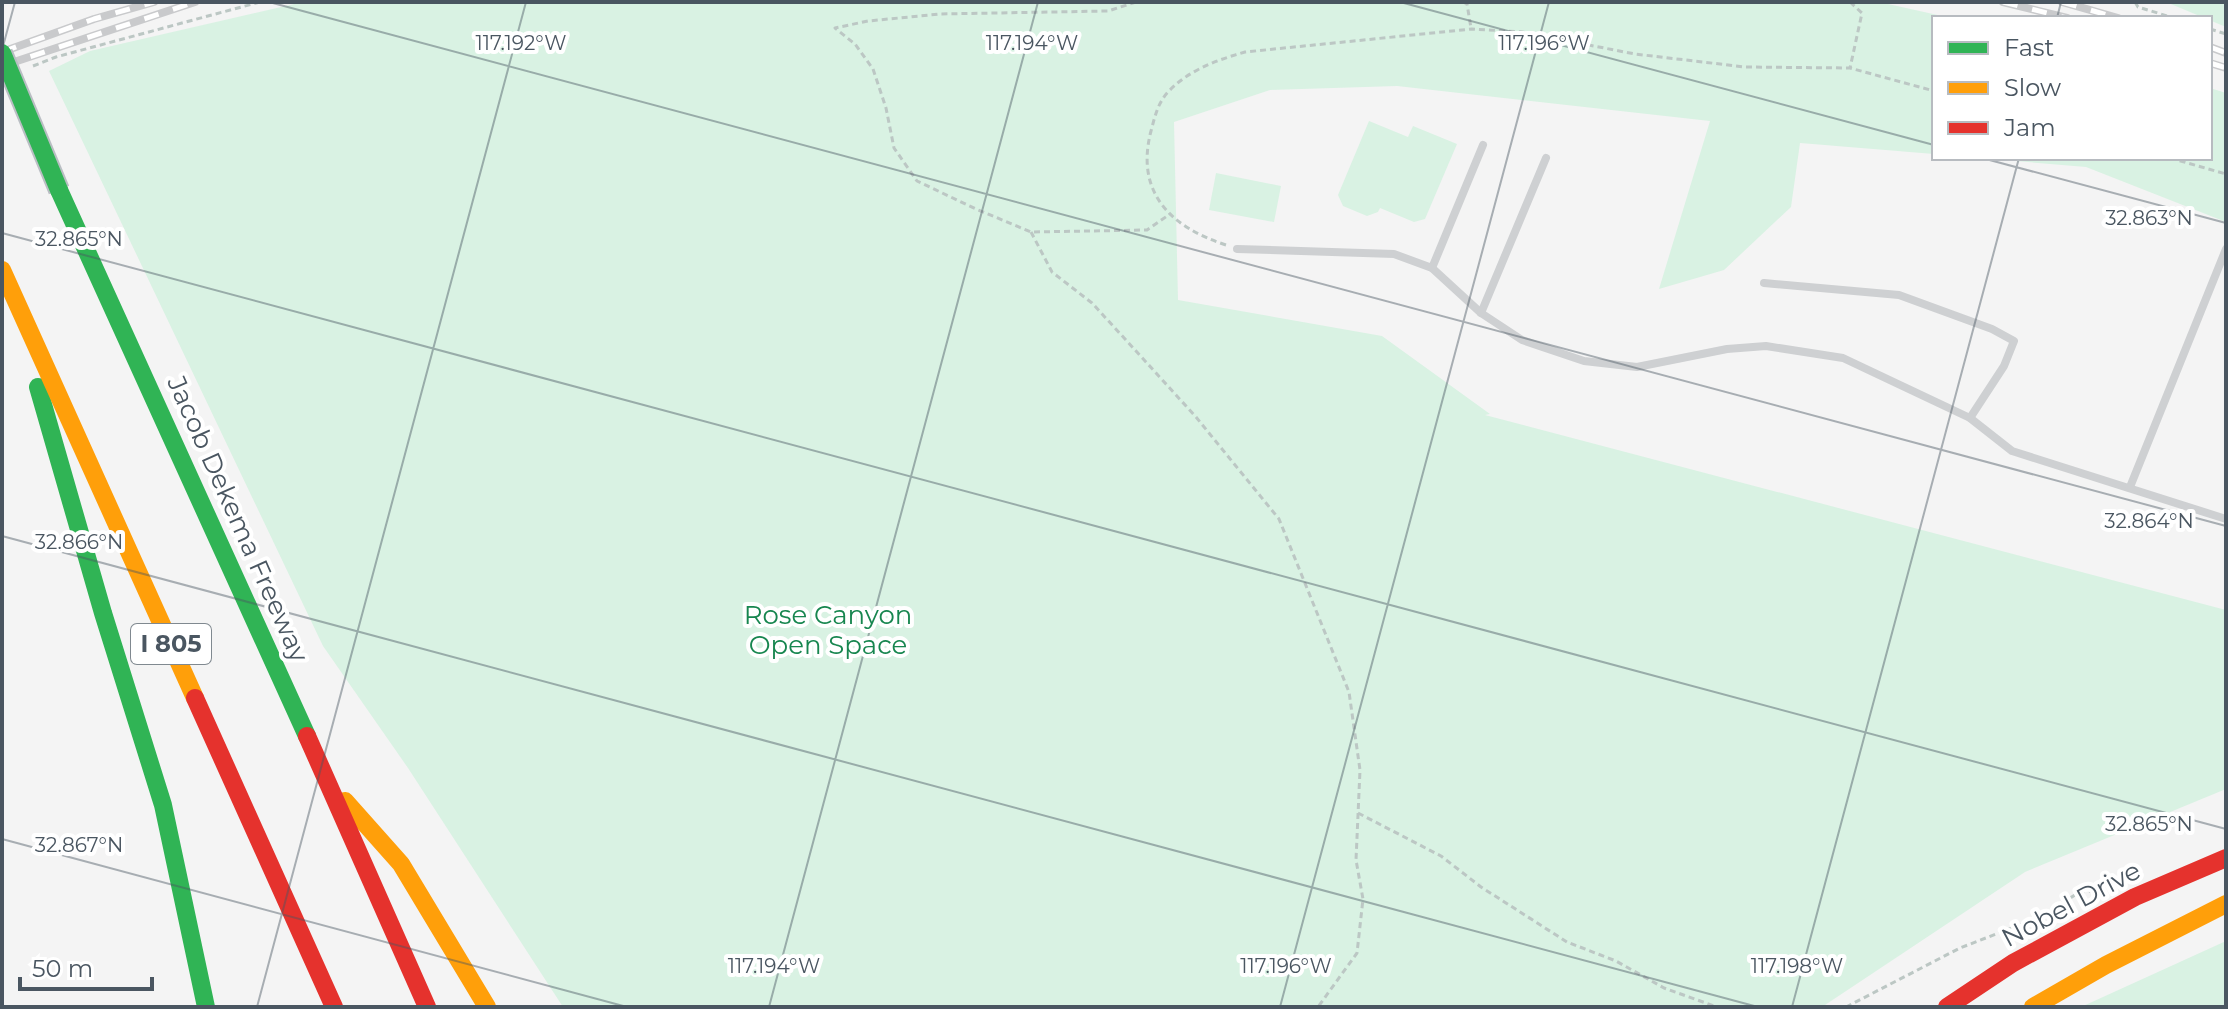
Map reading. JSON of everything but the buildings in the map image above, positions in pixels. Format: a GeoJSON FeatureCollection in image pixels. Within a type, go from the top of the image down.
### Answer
{"type":"FeatureCollection","features":[{"type":"Feature","properties":{"kind":"main road","name":"Jacob Dekema Freeway"},"geometry":{"type":"LineString","coordinates":[[2,53],[59,190],[427,1007]]}},
{"type":"Feature","properties":{"kind":"main road"},"geometry":{"type":"LineString","coordinates":[[4,276],[163,805],[206,1007]]}},
{"type":"Feature","properties":{"kind":"main road","name":"I 805"},"geometry":{"type":"LineString","coordinates":[[4,276],[334,1007]]}},
{"type":"Feature","properties":{"kind":"main road"},"geometry":{"type":"LineString","coordinates":[[327,782],[401,864],[487,1007]]}},
{"type":"Feature","properties":{"kind":"main road","name":"Nobel Drive"},"geometry":{"type":"LineString","coordinates":[[1947,1007],[2013,963],[2135,897],[2226,858]]}},
{"type":"Feature","properties":{"kind":"main road"},"geometry":{"type":"LineString","coordinates":[[2033,1007],[2106,965],[2226,904]]}},
{"type":"Feature","properties":{"kind":"lane"},"geometry":{"type":"LineString","coordinates":[[1432,268],[1483,145]]}},
{"type":"Feature","properties":{"kind":"lane"},"geometry":{"type":"LineString","coordinates":[[1481,313],[1546,158]]}},
{"type":"Feature","properties":{"kind":"lane"},"geometry":{"type":"LineString","coordinates":[[1237,249],[1394,254],[1432,268],[1481,313],[1522,340],[1584,361],[1637,367],[1727,349],[1766,346],[1843,358],[1970,418],[2012,451],[2226,519]]}},
{"type":"Feature","properties":{"kind":"lane"},"geometry":{"type":"LineString","coordinates":[[2130,487],[2226,249]]}},
{"type":"Feature","properties":{"kind":"lane"},"geometry":{"type":"LineString","coordinates":[[1764,283],[1899,295],[1992,329],[2014,341],[2004,366],[1970,418]]}},
{"type":"Feature","properties":{"kind":"path"},"geometry":{"type":"LineString","coordinates":[[29,68],[56,57],[260,2]]}},
{"type":"Feature","properties":{"kind":"path"},"geometry":{"type":"LineString","coordinates":[[1136,2],[1108,11],[940,14],[868,21],[835,28],[855,44],[873,69],[886,108],[894,148],[917,181],[1031,232],[1147,230],[1170,214]]}},
{"type":"Feature","properties":{"kind":"path"},"geometry":{"type":"LineString","coordinates":[[1463,2],[1467,4],[1472,29]]}},
{"type":"Feature","properties":{"kind":"path"},"geometry":{"type":"LineString","coordinates":[[1850,2],[1862,13],[1850,68]]}},
{"type":"Feature","properties":{"kind":"path"},"geometry":{"type":"LineString","coordinates":[[2135,2],[2138,7],[2167,16]]}},
{"type":"Feature","properties":{"kind":"path"},"geometry":{"type":"LineString","coordinates":[[1237,249],[1198,234],[1170,214],[1152,192],[1146,164],[1157,109],[1167,93],[1187,75],[1218,60],[1245,52],[1472,29],[1522,32],[1635,54],[1745,67],[1850,68],[1932,90]]}},
{"type":"Feature","properties":{"kind":"path"},"geometry":{"type":"LineString","coordinates":[[2177,160],[2226,174]]}},
{"type":"Feature","properties":{"kind":"path"},"geometry":{"type":"LineString","coordinates":[[1031,232],[1052,272],[1092,303],[1110,322],[1196,417],[1279,519],[1349,692],[1360,770],[1356,860],[1363,899],[1357,953],[1318,1007]]}},
{"type":"Feature","properties":{"kind":"path"},"geometry":{"type":"LineString","coordinates":[[1358,813],[1441,856],[1481,887],[1567,942],[1616,961],[1664,988],[1717,1007]]}},
{"type":"Feature","properties":{"kind":"path"},"geometry":{"type":"LineString","coordinates":[[1846,1007],[1960,948],[2040,917],[2078,893],[2104,887],[2126,889],[2135,897]]}},
{"type":"Feature","properties":{"kind":"green space","name":"Rose Canyon Open Space"},"geometry":{"type":"Polygon","coordinates":[[[303,2],[1879,2],[1942,16],[1932,16],[1932,154],[1800,143],[1791,207],[1724,270],[1659,289],[1710,121],[1397,86],[1270,90],[1174,122],[1178,300],[1382,336],[1490,414],[1485,415],[2226,610],[2226,789],[2025,872],[1822,1007],[563,1007],[408,768],[323,646],[49,71],[90,51],[303,2]]]}},
{"type":"Feature","properties":{"kind":"green space"},"geometry":{"type":"Polygon","coordinates":[[[2166,2],[2226,2],[2226,27],[2212,21],[2212,16],[2200,16],[2166,2]]]}},
{"type":"Feature","properties":{"kind":"green space"},"geometry":{"type":"Polygon","coordinates":[[[2212,89],[2226,93],[2226,222],[2086,167],[2004,160],[2212,160],[2212,89]]]}},
{"type":"Feature","properties":{"kind":"green space"},"geometry":{"type":"Polygon","coordinates":[[[1369,121],[1408,137],[1413,126],[1457,144],[1425,219],[1414,222],[1380,208],[1367,216],[1343,206],[1338,195],[1369,121]]]}},
{"type":"Feature","properties":{"kind":"green space"},"geometry":{"type":"Polygon","coordinates":[[[1216,173],[1281,186],[1274,222],[1209,210],[1216,173]]]}},
{"type":"Feature","properties":{"kind":"green space"},"geometry":{"type":"Polygon","coordinates":[[[2226,941],[2226,1007],[2081,1007],[2226,941]]]}},
{"type":"Feature","properties":{"kind":"railway"},"geometry":{"type":"LineString","coordinates":[[2,52],[94,19],[154,2]]}},
{"type":"Feature","properties":{"kind":"railway"},"geometry":{"type":"LineString","coordinates":[[2,66],[195,2]]}},
{"type":"Feature","properties":{"kind":"railway"},"geometry":{"type":"LineString","coordinates":[[2003,2],[2059,16]]}},
{"type":"Feature","properties":{"kind":"railway"},"geometry":{"type":"LineString","coordinates":[[2062,2],[2111,16]]}},
{"type":"Feature","properties":{"kind":"railway"},"geometry":{"type":"LineString","coordinates":[[2212,48],[2226,53]]}},
{"type":"Feature","properties":{"kind":"railway"},"geometry":{"type":"LineString","coordinates":[[2212,64],[2226,68]]}},
{"type":"Feature","properties":{"kind":"traffic: fast"},"geometry":{"type":"LineString","coordinates":[[2,53],[59,190]]}},
{"type":"Feature","properties":{"kind":"traffic: fast"},"geometry":{"type":"LineString","coordinates":[[59,190],[307,736]]}},
{"type":"Feature","properties":{"kind":"traffic: fast"},"geometry":{"type":"LineString","coordinates":[[38,387],[103,613],[163,805],[206,1007]]}},
{"type":"Feature","properties":{"kind":"traffic: slow"},"geometry":{"type":"LineString","coordinates":[[2,270],[195,698]]}},
{"type":"Feature","properties":{"kind":"traffic: slow"},"geometry":{"type":"LineString","coordinates":[[345,801],[401,864],[487,1007]]}},
{"type":"Feature","properties":{"kind":"traffic: slow"},"geometry":{"type":"LineString","coordinates":[[2033,1007],[2106,965],[2226,904]]}},
{"type":"Feature","properties":{"kind":"traffic: jam"},"geometry":{"type":"LineString","coordinates":[[195,698],[334,1007]]}},
{"type":"Feature","properties":{"kind":"traffic: jam"},"geometry":{"type":"LineString","coordinates":[[307,736],[427,1007]]}},
{"type":"Feature","properties":{"kind":"traffic: jam"},"geometry":{"type":"LineString","coordinates":[[1947,1007],[2013,963],[2135,897],[2226,858]]}}]}
